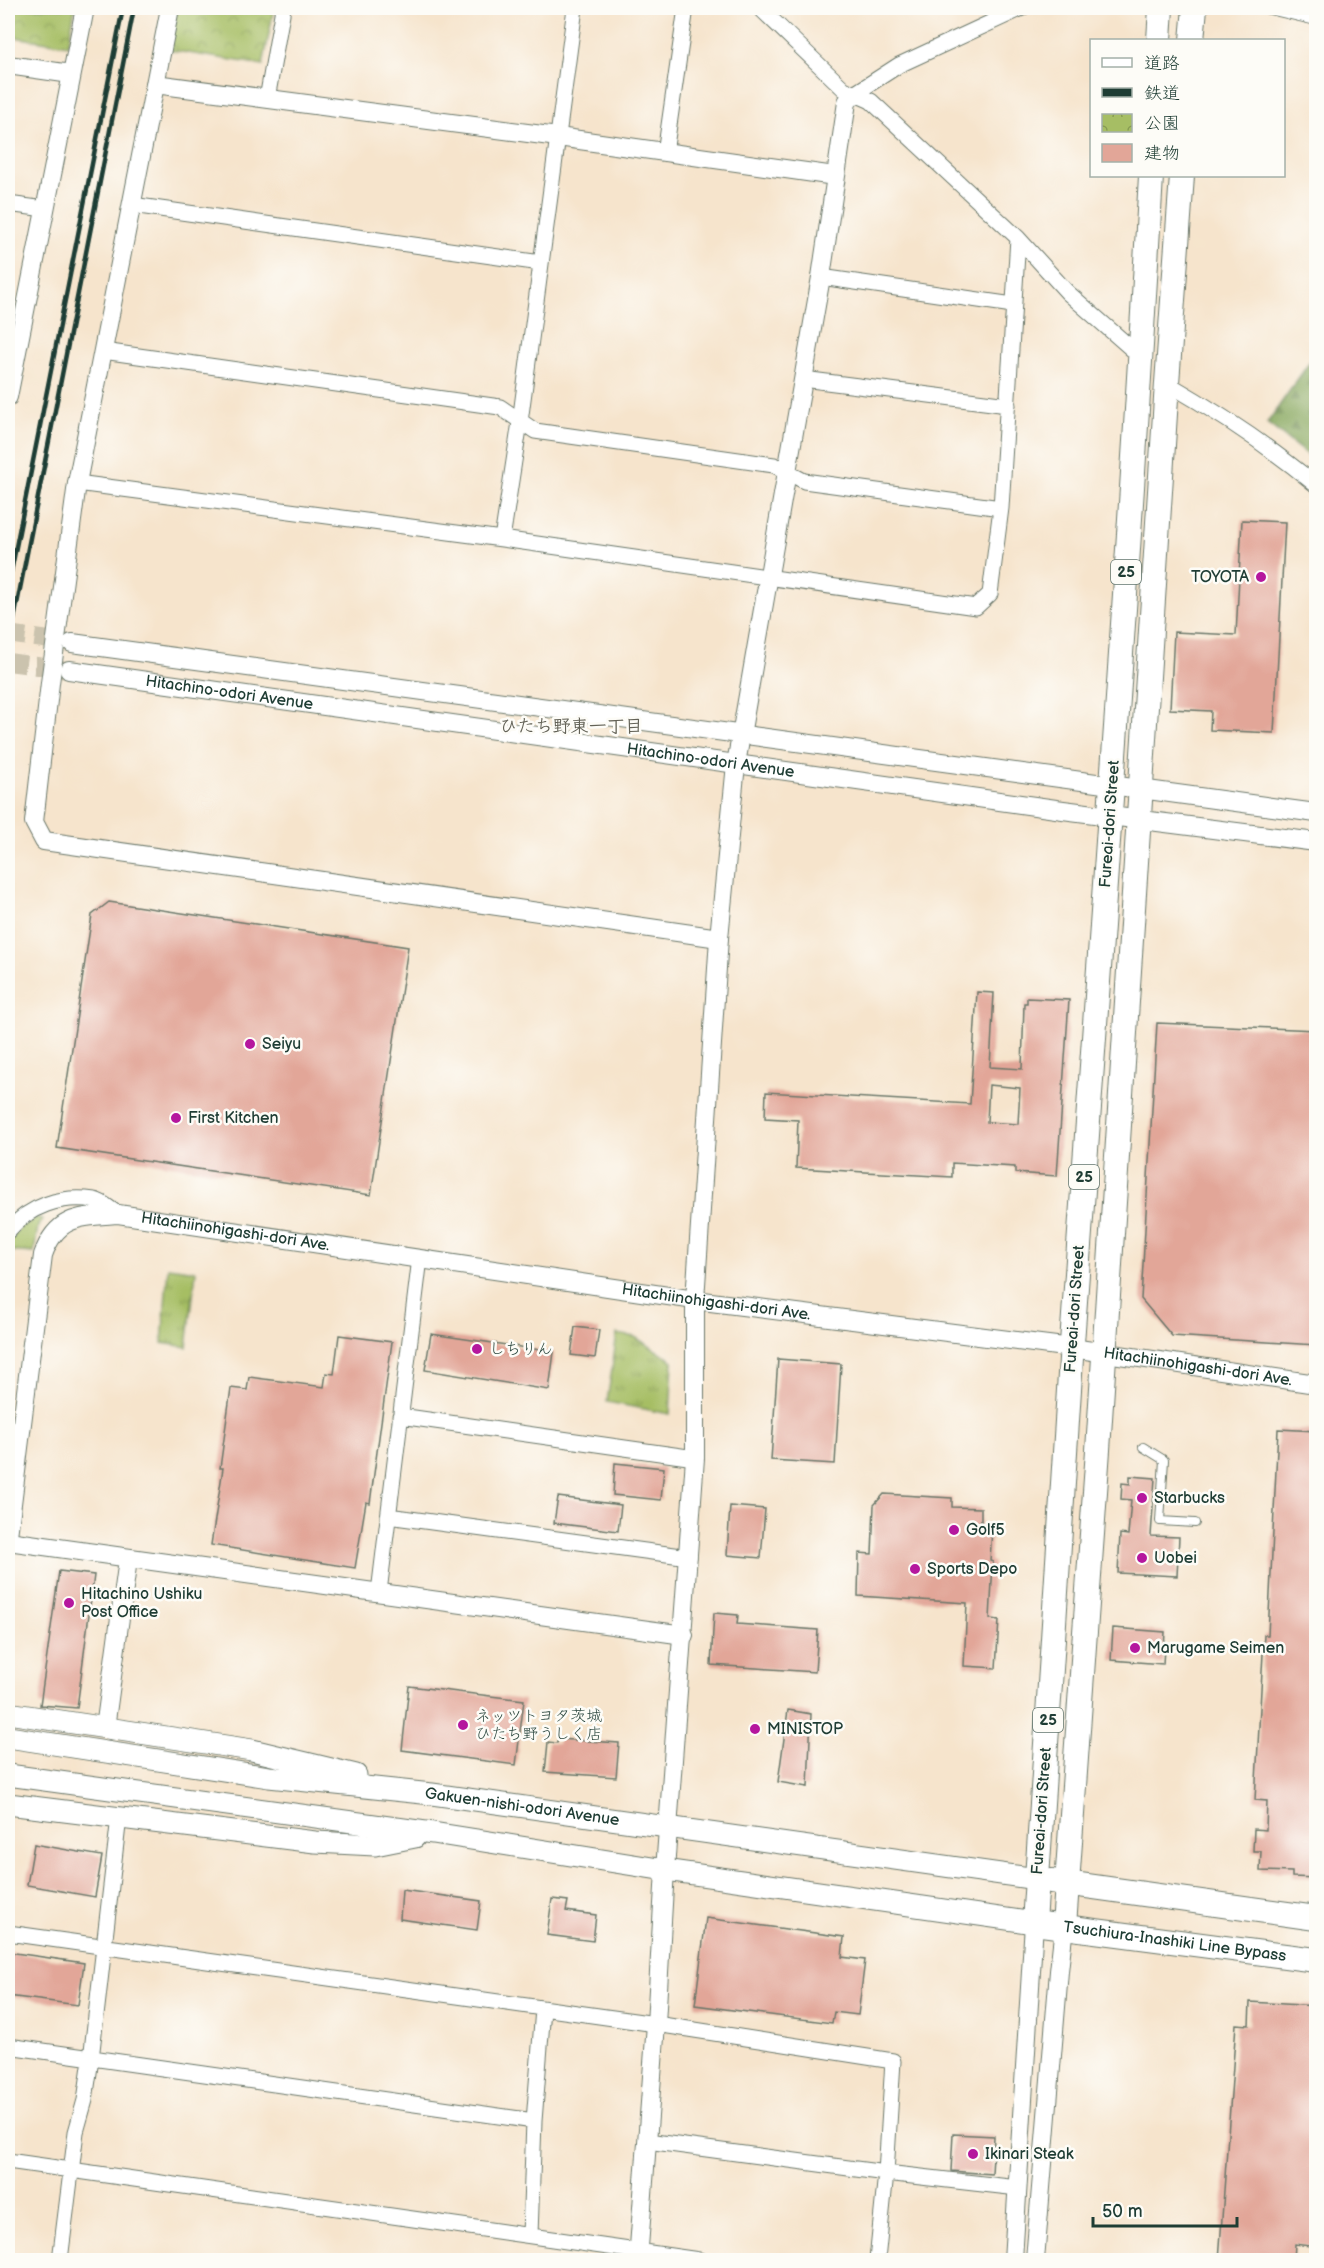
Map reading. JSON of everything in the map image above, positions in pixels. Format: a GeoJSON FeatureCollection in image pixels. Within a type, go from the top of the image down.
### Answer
{"type":"FeatureCollection","features":[{"type":"Feature","properties":{"kind":"main road"},"geometry":{"type":"LineString","coordinates":[[1159,39],[1161,8]]}},
{"type":"Feature","properties":{"kind":"main road"},"geometry":{"type":"LineString","coordinates":[[1192,39],[1195,8]]}},
{"type":"Feature","properties":{"kind":"main road","name":"25"},"geometry":{"type":"LineString","coordinates":[[1141,357],[1151,177]]}},
{"type":"Feature","properties":{"kind":"main road","name":"25"},"geometry":{"type":"LineString","coordinates":[[1167,383],[1182,177]]}},
{"type":"Feature","properties":{"kind":"main road","name":"Fureai-dori Street"},"geometry":{"type":"LineString","coordinates":[[1034,1923],[1141,357]]}},
{"type":"Feature","properties":{"kind":"main road","name":"Fureai-dori Street"},"geometry":{"type":"LineString","coordinates":[[1064,1926],[1105,1353],[1167,383]]}},
{"type":"Feature","properties":{"kind":"main road"},"geometry":{"type":"LineString","coordinates":[[8,1713],[252,1750],[432,1794]]}},
{"type":"Feature","properties":{"kind":"main road","name":"Gakuen-nishi-odori Avenue"},"geometry":{"type":"LineString","coordinates":[[8,1737],[269,1777],[432,1794],[1037,1879]]}},
{"type":"Feature","properties":{"kind":"main road"},"geometry":{"type":"LineString","coordinates":[[8,1775],[433,1833],[665,1870],[1034,1923]]}},
{"type":"Feature","properties":{"kind":"main road"},"geometry":{"type":"LineString","coordinates":[[8,1804],[315,1842],[375,1845],[433,1833]]}},
{"type":"Feature","properties":{"kind":"main road"},"geometry":{"type":"LineString","coordinates":[[1037,1879],[1317,1918]]}},
{"type":"Feature","properties":{"kind":"main road","name":"Tsuchiura-Inashiki Line Bypass"},"geometry":{"type":"LineString","coordinates":[[1034,1923],[1317,1960]]}},
{"type":"Feature","properties":{"kind":"street"},"geometry":{"type":"LineString","coordinates":[[8,396],[13,338],[45,209],[85,8]]}},
{"type":"Feature","properties":{"kind":"street"},"geometry":{"type":"LineString","coordinates":[[170,8],[76,483],[34,822],[44,840],[719,938]]}},
{"type":"Feature","properties":{"kind":"street"},"geometry":{"type":"LineString","coordinates":[[267,99],[284,8]]}},
{"type":"Feature","properties":{"kind":"street"},"geometry":{"type":"LineString","coordinates":[[502,539],[542,263],[575,8]]}},
{"type":"Feature","properties":{"kind":"street"},"geometry":{"type":"LineString","coordinates":[[665,153],[686,8]]}},
{"type":"Feature","properties":{"kind":"street"},"geometry":{"type":"LineString","coordinates":[[760,8],[844,89],[871,101],[1018,238],[1067,292],[1141,357]]}},
{"type":"Feature","properties":{"kind":"street"},"geometry":{"type":"LineString","coordinates":[[638,2256],[657,2024],[665,1870],[689,1557],[695,1458],[695,1300],[719,938],[736,764],[821,277],[847,102],[854,94],[899,65],[1022,8]]}},
{"type":"Feature","properties":{"kind":"street"},"geometry":{"type":"LineString","coordinates":[[8,65],[71,74]]}},
{"type":"Feature","properties":{"kind":"street"},"geometry":{"type":"LineString","coordinates":[[154,84],[835,176]]}},
{"type":"Feature","properties":{"kind":"street"},"geometry":{"type":"LineString","coordinates":[[8,204],[45,209]]}},
{"type":"Feature","properties":{"kind":"street"},"geometry":{"type":"LineString","coordinates":[[132,205],[542,263]]}},
{"type":"Feature","properties":{"kind":"street"},"geometry":{"type":"LineString","coordinates":[[76,483],[502,539],[768,579],[976,607],[990,594],[1001,508],[1018,238]]}},
{"type":"Feature","properties":{"kind":"street"},"geometry":{"type":"LineString","coordinates":[[821,277],[1013,305]]}},
{"type":"Feature","properties":{"kind":"street"},"geometry":{"type":"LineString","coordinates":[[103,351],[500,407],[535,431],[774,465],[804,481],[1001,508]]}},
{"type":"Feature","properties":{"kind":"street"},"geometry":{"type":"LineString","coordinates":[[803,379],[1008,405]]}},
{"type":"Feature","properties":{"kind":"street"},"geometry":{"type":"LineString","coordinates":[[1167,383],[1239,429],[1317,485]]}},
{"type":"Feature","properties":{"kind":"street","name":"Hitachino-odori Avenue"},"geometry":{"type":"LineString","coordinates":[[72,643],[1113,787],[1317,813]]}},
{"type":"Feature","properties":{"kind":"street","name":"Hitachino-odori Avenue"},"geometry":{"type":"LineString","coordinates":[[69,670],[1138,820],[1317,842]]}},
{"type":"Feature","properties":{"kind":"street"},"geometry":{"type":"LineString","coordinates":[[8,1231],[38,1206],[64,1200],[96,1200],[118,1214]]}},
{"type":"Feature","properties":{"kind":"street","name":"Hitachiinohigashi-dori Ave."},"geometry":{"type":"LineString","coordinates":[[8,1524],[43,1255],[55,1230],[68,1221],[82,1217],[118,1214],[695,1300],[1072,1348],[1317,1384]]}},
{"type":"Feature","properties":{"kind":"street"},"geometry":{"type":"LineString","coordinates":[[379,1592],[420,1258]]}},
{"type":"Feature","properties":{"kind":"street"},"geometry":{"type":"LineString","coordinates":[[400,1416],[695,1458]]}},
{"type":"Feature","properties":{"kind":"street"},"geometry":{"type":"LineString","coordinates":[[388,1516],[689,1557]]}},
{"type":"Feature","properties":{"kind":"street"},"geometry":{"type":"LineString","coordinates":[[8,1541],[684,1635]]}},
{"type":"Feature","properties":{"kind":"street"},"geometry":{"type":"LineString","coordinates":[[105,1728],[128,1559]]}},
{"type":"Feature","properties":{"kind":"street"},"geometry":{"type":"LineString","coordinates":[[8,1699],[15,1708],[29,1716]]}},
{"type":"Feature","properties":{"kind":"street"},"geometry":{"type":"LineString","coordinates":[[60,2260],[70,2170],[91,2059],[119,1817]]}},
{"type":"Feature","properties":{"kind":"street","name":"Fureai-dori Street"},"geometry":{"type":"LineString","coordinates":[[1013,2260],[1034,1923]]}},
{"type":"Feature","properties":{"kind":"street","name":"Fureai-dori Street"},"geometry":{"type":"LineString","coordinates":[[1035,2260],[1064,1926]]}},
{"type":"Feature","properties":{"kind":"street"},"geometry":{"type":"LineString","coordinates":[[8,1933],[657,2024],[893,2061],[886,2173],[877,2260]]}},
{"type":"Feature","properties":{"kind":"street"},"geometry":{"type":"LineString","coordinates":[[530,2235],[534,2121],[543,2009]]}},
{"type":"Feature","properties":{"kind":"street"},"geometry":{"type":"LineString","coordinates":[[8,2046],[534,2121]]}},
{"type":"Feature","properties":{"kind":"street"},"geometry":{"type":"LineString","coordinates":[[647,2141],[886,2173],[1018,2187]]}},
{"type":"Feature","properties":{"kind":"street"},"geometry":{"type":"LineString","coordinates":[[8,2161],[530,2235],[638,2256],[699,2260]]}},
{"type":"Feature","properties":{"kind":"lane"},"geometry":{"type":"LineString","coordinates":[[1261,8],[1317,21]]}},
{"type":"Feature","properties":{"kind":"lane"},"geometry":{"type":"LineString","coordinates":[[1143,1447],[1164,1460],[1160,1521],[1195,1523]]}},
{"type":"Feature","properties":{"kind":"green space"},"geometry":{"type":"Polygon","coordinates":[[[8,8],[75,8],[68,45],[8,36],[8,8]]]}},
{"type":"Feature","properties":{"kind":"green space"},"geometry":{"type":"Polygon","coordinates":[[[177,8],[274,8],[263,65],[169,50],[177,8]]]}},
{"type":"Feature","properties":{"kind":"green space"},"geometry":{"type":"Polygon","coordinates":[[[1316,353],[1316,462],[1267,423],[1316,353]]]}},
{"type":"Feature","properties":{"kind":"green space"},"geometry":{"type":"Polygon","coordinates":[[[36,1217],[42,1219],[38,1226],[34,1253],[8,1251],[13,1235],[36,1217]]]}},
{"type":"Feature","properties":{"kind":"green space"},"geometry":{"type":"Polygon","coordinates":[[[168,1267],[196,1271],[187,1347],[162,1343],[168,1267]]]}},
{"type":"Feature","properties":{"kind":"green space"},"geometry":{"type":"Polygon","coordinates":[[[617,1334],[635,1337],[673,1361],[670,1414],[607,1402],[617,1334]]]}},
{"type":"Feature","properties":{"kind":"building","name":"TOYOTA"},"geometry":{"type":"Polygon","coordinates":[[[1242,520],[1285,522],[1274,733],[1210,730],[1211,711],[1170,709],[1174,632],[1236,635],[1242,520]]]}},
{"type":"Feature","properties":{"kind":"building"},"geometry":{"type":"Polygon","coordinates":[[[109,902],[408,947],[371,1195],[57,1148],[92,915],[109,902]]]}},
{"type":"Feature","properties":{"kind":"building"},"geometry":{"type":"Polygon","coordinates":[[[977,992],[994,993],[990,1067],[1022,1069],[1024,1003],[1027,1003],[1027,998],[1069,1000],[1057,1176],[1015,1173],[1015,1167],[952,1163],[952,1177],[796,1168],[798,1120],[765,1118],[766,1092],[970,1104],[977,992]],[[989,1085],[987,1122],[1018,1124],[1020,1088],[989,1085]]]}},
{"type":"Feature","properties":{"kind":"building"},"geometry":{"type":"Polygon","coordinates":[[[1157,1023],[1317,1030],[1317,1345],[1172,1336],[1141,1299],[1157,1023]]]}},
{"type":"Feature","properties":{"kind":"building"},"geometry":{"type":"Polygon","coordinates":[[[575,1327],[599,1330],[595,1358],[571,1355],[575,1327]]]}},
{"type":"Feature","properties":{"kind":"building"},"geometry":{"type":"Polygon","coordinates":[[[431,1334],[554,1352],[549,1390],[425,1370],[431,1334]]]}},
{"type":"Feature","properties":{"kind":"building"},"geometry":{"type":"Polygon","coordinates":[[[339,1335],[392,1342],[370,1503],[366,1502],[355,1568],[211,1545],[223,1468],[220,1468],[231,1388],[247,1390],[249,1377],[324,1387],[326,1373],[334,1374],[339,1335]]]}},
{"type":"Feature","properties":{"kind":"building"},"geometry":{"type":"Polygon","coordinates":[[[778,1359],[841,1364],[835,1464],[771,1460],[778,1359]]]}},
{"type":"Feature","properties":{"kind":"building"},"geometry":{"type":"Polygon","coordinates":[[[1278,1429],[1317,1431],[1317,1878],[1292,1877],[1292,1872],[1260,1871],[1261,1851],[1253,1851],[1254,1829],[1266,1830],[1267,1801],[1255,1800],[1264,1635],[1268,1635],[1278,1429]]]}},
{"type":"Feature","properties":{"kind":"building"},"geometry":{"type":"Polygon","coordinates":[[[615,1463],[664,1468],[661,1500],[613,1495],[615,1463]]]}},
{"type":"Feature","properties":{"kind":"building"},"geometry":{"type":"Polygon","coordinates":[[[1130,1476],[1155,1478],[1151,1536],[1179,1537],[1177,1576],[1118,1573],[1120,1534],[1128,1535],[1131,1500],[1121,1499],[1122,1483],[1130,1484],[1130,1476]]]}},
{"type":"Feature","properties":{"kind":"building"},"geometry":{"type":"Polygon","coordinates":[[[884,1494],[952,1498],[952,1507],[981,1508],[981,1528],[992,1528],[990,1619],[999,1620],[996,1668],[964,1666],[967,1603],[858,1596],[859,1553],[872,1554],[874,1505],[884,1494]]]}},
{"type":"Feature","properties":{"kind":"building"},"geometry":{"type":"Polygon","coordinates":[[[558,1497],[621,1505],[618,1531],[554,1523],[558,1497]]]}},
{"type":"Feature","properties":{"kind":"building"},"geometry":{"type":"Polygon","coordinates":[[[730,1506],[765,1509],[761,1558],[727,1555],[730,1506]]]}},
{"type":"Feature","properties":{"kind":"building"},"geometry":{"type":"Polygon","coordinates":[[[59,1571],[94,1575],[77,1708],[40,1705],[59,1571]]]}},
{"type":"Feature","properties":{"kind":"building"},"geometry":{"type":"Polygon","coordinates":[[[714,1613],[738,1615],[737,1624],[818,1630],[815,1672],[711,1665],[714,1613]]]}},
{"type":"Feature","properties":{"kind":"building"},"geometry":{"type":"Polygon","coordinates":[[[1113,1628],[1165,1632],[1163,1664],[1111,1660],[1113,1628]]]}},
{"type":"Feature","properties":{"kind":"building","name":"ネッツトヨタ茨城 ひたち野うしく店"},"geometry":{"type":"Polygon","coordinates":[[[409,1686],[524,1700],[516,1765],[402,1750],[409,1686]]]}},
{"type":"Feature","properties":{"kind":"building"},"geometry":{"type":"Polygon","coordinates":[[[788,1710],[811,1714],[808,1787],[778,1782],[788,1710]]]}},
{"type":"Feature","properties":{"kind":"building"},"geometry":{"type":"Polygon","coordinates":[[[558,1739],[619,1743],[616,1777],[545,1772],[548,1742],[557,1743],[558,1739]]]}},
{"type":"Feature","properties":{"kind":"building"},"geometry":{"type":"Polygon","coordinates":[[[34,1844],[102,1856],[95,1897],[27,1885],[34,1844]]]}},
{"type":"Feature","properties":{"kind":"building"},"geometry":{"type":"Polygon","coordinates":[[[402,1890],[481,1901],[477,1930],[400,1919],[402,1890]]]}},
{"type":"Feature","properties":{"kind":"building"},"geometry":{"type":"Polygon","coordinates":[[[552,1899],[568,1901],[566,1911],[596,1915],[593,1941],[547,1935],[552,1899]]]}},
{"type":"Feature","properties":{"kind":"building"},"geometry":{"type":"Polygon","coordinates":[[[706,1918],[844,1937],[842,1957],[865,1960],[858,2015],[834,2012],[832,2023],[695,2005],[706,1918]]]}},
{"type":"Feature","properties":{"kind":"building"},"geometry":{"type":"Polygon","coordinates":[[[8,1952],[84,1963],[78,2005],[8,1996],[8,1952]]]}},
{"type":"Feature","properties":{"kind":"building"},"geometry":{"type":"Polygon","coordinates":[[[1250,2002],[1317,2006],[1317,2247],[1295,2244],[1294,2260],[1219,2260],[1236,2024],[1249,2025],[1250,2002]]]}},
{"type":"Feature","properties":{"kind":"building","name":"Ikinari Steak"},"geometry":{"type":"Polygon","coordinates":[[[953,2134],[994,2136],[992,2174],[951,2171],[953,2134]]]}},
{"type":"Feature","properties":{"kind":"tunnel"},"geometry":{"type":"LineString","coordinates":[[8,634],[71,643]]}},
{"type":"Feature","properties":{"kind":"tunnel"},"geometry":{"type":"LineString","coordinates":[[8,662],[67,670]]}},
{"type":"Feature","properties":{"kind":"railway"},"geometry":{"type":"LineString","coordinates":[[8,587],[123,8]]}},
{"type":"Feature","properties":{"kind":"railway"},"geometry":{"type":"LineString","coordinates":[[8,650],[134,8]]}},
{"type":"Feature","properties":{"kind":"place","name":"TOYOTA"},"geometry":{"type":"Point","coordinates":[1261,577]}},
{"type":"Feature","properties":{"kind":"place","name":"Seiyu"},"geometry":{"type":"Point","coordinates":[250,1044]}},
{"type":"Feature","properties":{"kind":"place","name":"First Kitchen"},"geometry":{"type":"Point","coordinates":[176,1118]}},
{"type":"Feature","properties":{"kind":"place","name":"しちりん"},"geometry":{"type":"Point","coordinates":[477,1349]}},
{"type":"Feature","properties":{"kind":"place","name":"Starbucks"},"geometry":{"type":"Point","coordinates":[1142,1498]}},
{"type":"Feature","properties":{"kind":"place","name":"Golf5"},"geometry":{"type":"Point","coordinates":[954,1530]}},
{"type":"Feature","properties":{"kind":"place","name":"Uobei"},"geometry":{"type":"Point","coordinates":[1142,1558]}},
{"type":"Feature","properties":{"kind":"place","name":"Sports Depo"},"geometry":{"type":"Point","coordinates":[915,1569]}},
{"type":"Feature","properties":{"kind":"place","name":"Hitachino Ushiku Post Office"},"geometry":{"type":"Point","coordinates":[69,1603]}},
{"type":"Feature","properties":{"kind":"place","name":"Marugame Seimen"},"geometry":{"type":"Point","coordinates":[1135,1648]}},
{"type":"Feature","properties":{"kind":"place","name":"ネッツトヨタ茨城 ひたち野うしく店"},"geometry":{"type":"Point","coordinates":[463,1725]}},
{"type":"Feature","properties":{"kind":"place","name":"MINISTOP"},"geometry":{"type":"Point","coordinates":[755,1729]}},
{"type":"Feature","properties":{"kind":"place","name":"Ikinari Steak"},"geometry":{"type":"Point","coordinates":[973,2154]}},
{"type":"Feature","properties":{"kind":"district","name":"ひたち野東一丁目"},"geometry":{"type":"Point","coordinates":[571,726]}}]}
